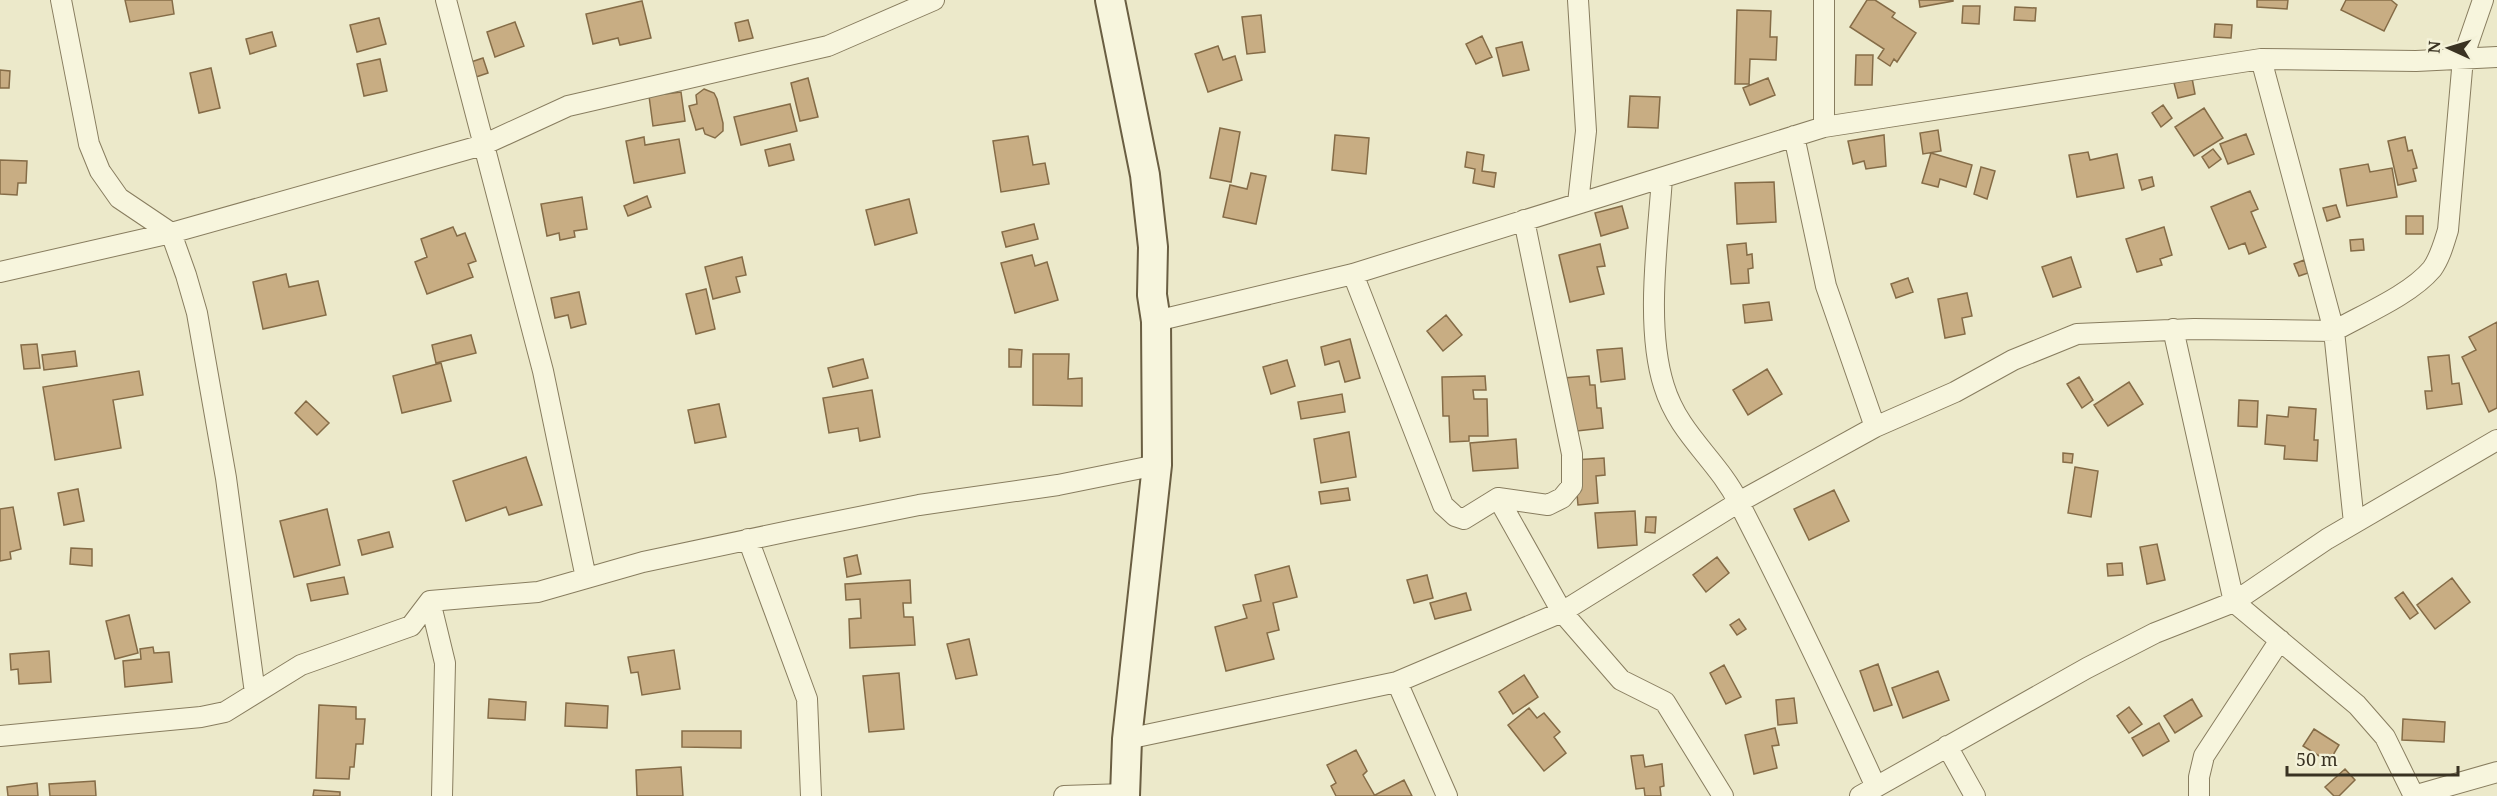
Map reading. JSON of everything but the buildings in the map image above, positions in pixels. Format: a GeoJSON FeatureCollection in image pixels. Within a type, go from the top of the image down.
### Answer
{"type":"FeatureCollection","features":[{"type":"Feature","properties":{"kind":"street"},"geometry":{"type":"LineString","coordinates":[[61,0],[89,144],[100,171],[119,198],[171,233],[186,275],[201,337],[226,478],[255,693]]}},
{"type":"Feature","properties":{"kind":"street"},"geometry":{"type":"LineString","coordinates":[[446,0],[543,371],[586,578]]}},
{"type":"Feature","properties":{"kind":"street"},"geometry":{"type":"LineString","coordinates":[[0,272],[171,233],[483,145],[568,106],[828,46],[915,5],[934,0]]}},
{"type":"Feature","properties":{"kind":"street"},"geometry":{"type":"LineString","coordinates":[[1064,796],[1125,795],[1127,739],[1157,465],[1156,321],[1152,295],[1153,247],[1145,175],[1110,0]]}},
{"type":"Feature","properties":{"kind":"street"},"geometry":{"type":"LineString","coordinates":[[1578,0],[1586,131],[1578,203]]}},
{"type":"Feature","properties":{"kind":"street"},"geometry":{"type":"LineString","coordinates":[[1824,0],[1824,127]]}},
{"type":"Feature","properties":{"kind":"street"},"geometry":{"type":"LineString","coordinates":[[1127,739],[1397,682],[1562,612],[1739,502],[1875,427],[1955,392],[2022,356],[2077,334],[2173,330],[2334,331],[2413,286],[2432,268],[2442,250],[2448,230],[2463,58],[2483,0]]}},
{"type":"Feature","properties":{"kind":"street"},"geometry":{"type":"LineString","coordinates":[[1156,321],[1353,274],[1824,127],[2261,59],[2416,61],[2497,57]]}},
{"type":"Feature","properties":{"kind":"street"},"geometry":{"type":"LineString","coordinates":[[2261,59],[2334,331],[2354,523]]}},
{"type":"Feature","properties":{"kind":"street"},"geometry":{"type":"LineString","coordinates":[[1794,136],[1826,286],[1875,427]]}},
{"type":"Feature","properties":{"kind":"street"},"geometry":{"type":"LineString","coordinates":[[1662,177],[1655,294],[1657,347],[1663,383],[1675,417],[1739,502],[1808,638],[1868,791],[2136,643],[2234,602],[2354,523],[2497,440]]}},
{"type":"Feature","properties":{"kind":"street"},"geometry":{"type":"LineString","coordinates":[[1353,274],[1443,505],[1455,516],[1464,519],[1498,498],[1548,504],[1562,498],[1572,486],[1572,454],[1524,220]]}},
{"type":"Feature","properties":{"kind":"street"},"geometry":{"type":"LineString","coordinates":[[2173,330],[2234,602],[2357,705],[2385,737],[2414,796],[2497,772]]}},
{"type":"Feature","properties":{"kind":"street"},"geometry":{"type":"LineString","coordinates":[[0,736],[201,717],[225,712],[301,665],[411,626],[430,601],[538,592],[643,562],[748,539],[919,505],[1058,485],[1157,465]]}},
{"type":"Feature","properties":{"kind":"street"},"geometry":{"type":"LineString","coordinates":[[1498,498],[1562,612],[1621,680],[1665,702],[1723,796]]}},
{"type":"Feature","properties":{"kind":"street"},"geometry":{"type":"LineString","coordinates":[[748,539],[807,699],[811,796]]}},
{"type":"Feature","properties":{"kind":"street"},"geometry":{"type":"LineString","coordinates":[[430,601],[445,663],[442,796]]}},
{"type":"Feature","properties":{"kind":"street"},"geometry":{"type":"LineString","coordinates":[[2199,796],[2199,777],[2204,756],[2280,640]]}},
{"type":"Feature","properties":{"kind":"street"},"geometry":{"type":"LineString","coordinates":[[1397,682],[1447,796]]}},
{"type":"Feature","properties":{"kind":"street"},"geometry":{"type":"LineString","coordinates":[[1947,746],[1975,796]]}}]}
